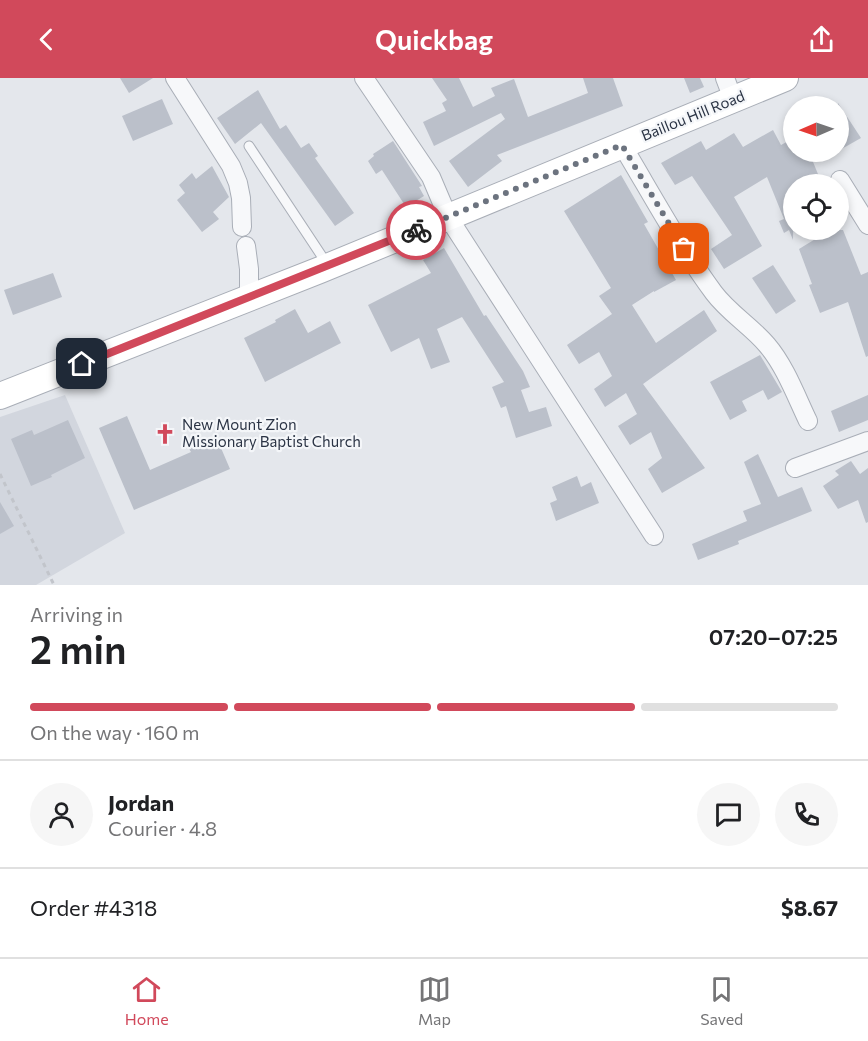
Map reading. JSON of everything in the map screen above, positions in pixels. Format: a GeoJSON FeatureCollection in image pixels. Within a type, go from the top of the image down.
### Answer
{"type":"FeatureCollection","features":[{"type":"Feature","properties":{"kind":"main road","name":"Baillou Hill Road"},"geometry":{"type":"LineString","coordinates":[[0,396],[249,298],[622,145],[729,89],[785,78]]}},
{"type":"Feature","properties":{"kind":"street"},"geometry":{"type":"LineString","coordinates":[[175,78],[231,166],[238,183],[242,227],[247,228],[252,235],[246,246],[249,298]]}},
{"type":"Feature","properties":{"kind":"street"},"geometry":{"type":"LineString","coordinates":[[364,78],[431,177],[448,217],[654,536]]}},
{"type":"Feature","properties":{"kind":"street"},"geometry":{"type":"LineString","coordinates":[[622,145],[700,273],[731,312],[760,338],[777,359],[808,421]]}},
{"type":"Feature","properties":{"kind":"street"},"geometry":{"type":"LineString","coordinates":[[849,194],[868,225]]}},
{"type":"Feature","properties":{"kind":"street"},"geometry":{"type":"LineString","coordinates":[[795,468],[868,441]]}},
{"type":"Feature","properties":{"kind":"lane"},"geometry":{"type":"LineString","coordinates":[[249,146],[328,266]]}},
{"type":"Feature","properties":{"kind":"path"},"geometry":{"type":"LineString","coordinates":[[0,474],[54,585]]}},
{"type":"Feature","properties":{"kind":"shaded area"},"geometry":{"type":"Polygon","coordinates":[[[65,395],[125,533],[36,585],[0,585],[0,417],[65,395]]]}},
{"type":"Feature","properties":{"kind":"building"},"geometry":{"type":"Polygon","coordinates":[[[120,78],[153,78],[129,93],[120,78]]]}},
{"type":"Feature","properties":{"kind":"building"},"geometry":{"type":"Polygon","coordinates":[[[432,78],[459,78],[473,107],[495,96],[491,88],[514,79],[528,117],[588,93],[583,78],[613,78],[623,106],[497,155],[502,161],[468,187],[449,161],[505,119],[501,113],[434,146],[423,122],[446,111],[442,103],[447,100],[432,78]]]}},
{"type":"Feature","properties":{"kind":"building"},"geometry":{"type":"Polygon","coordinates":[[[684,78],[700,78],[704,87],[690,93],[684,78]]]}},
{"type":"Feature","properties":{"kind":"building"},"geometry":{"type":"Polygon","coordinates":[[[258,90],[280,129],[286,125],[301,148],[309,143],[318,156],[315,158],[354,213],[335,226],[261,123],[235,144],[217,118],[258,90]]]}},
{"type":"Feature","properties":{"kind":"building"},"geometry":{"type":"Polygon","coordinates":[[[162,99],[173,124],[133,141],[122,116],[162,99]]]}},
{"type":"Feature","properties":{"kind":"building"},"geometry":{"type":"Polygon","coordinates":[[[849,120],[861,138],[849,145],[849,120]]]}},
{"type":"Feature","properties":{"kind":"building"},"geometry":{"type":"Polygon","coordinates":[[[773,130],[781,145],[783,144],[783,162],[813,162],[818,174],[783,174],[783,217],[767,177],[734,197],[762,246],[724,269],[711,249],[732,235],[692,176],[675,185],[661,163],[701,141],[706,150],[734,133],[743,147],[773,130]]]}},
{"type":"Feature","properties":{"kind":"building"},"geometry":{"type":"Polygon","coordinates":[[[393,141],[422,186],[419,187],[424,196],[406,207],[382,170],[376,174],[368,161],[374,156],[373,154],[393,141]]]}},
{"type":"Feature","properties":{"kind":"building"},"geometry":{"type":"Polygon","coordinates":[[[212,166],[229,197],[213,212],[219,219],[202,232],[177,200],[185,193],[179,185],[192,173],[196,179],[212,166]]]}},
{"type":"Feature","properties":{"kind":"building"},"geometry":{"type":"Polygon","coordinates":[[[621,175],[648,222],[644,224],[676,280],[632,305],[656,343],[704,310],[717,331],[643,384],[705,468],[662,493],[648,469],[662,458],[651,432],[630,445],[618,426],[637,414],[626,393],[605,407],[594,389],[612,376],[599,352],[579,364],[567,345],[612,314],[599,296],[611,288],[564,211],[621,175]]]}},
{"type":"Feature","properties":{"kind":"building"},"geometry":{"type":"Polygon","coordinates":[[[814,240],[847,240],[861,275],[868,272],[868,356],[866,357],[848,302],[820,313],[799,249],[814,240]]]}},
{"type":"Feature","properties":{"kind":"building"},"geometry":{"type":"Polygon","coordinates":[[[444,248],[484,316],[486,315],[523,371],[530,387],[521,390],[529,412],[546,407],[552,426],[516,438],[506,406],[501,408],[492,387],[504,382],[462,317],[437,329],[450,362],[431,369],[419,338],[391,352],[368,305],[431,273],[423,260],[444,248]]]}},
{"type":"Feature","properties":{"kind":"building"},"geometry":{"type":"Polygon","coordinates":[[[773,265],[796,301],[776,314],[752,278],[773,265]]]}},
{"type":"Feature","properties":{"kind":"building"},"geometry":{"type":"Polygon","coordinates":[[[53,273],[62,297],[13,315],[4,290],[53,273]]]}},
{"type":"Feature","properties":{"kind":"building"},"geometry":{"type":"Polygon","coordinates":[[[295,309],[308,333],[330,321],[341,343],[265,382],[244,338],[276,322],[275,320],[295,309]]]}},
{"type":"Feature","properties":{"kind":"building"},"geometry":{"type":"Polygon","coordinates":[[[760,355],[782,392],[768,400],[763,390],[742,401],[747,411],[730,420],[710,382],[760,355]]]}},
{"type":"Feature","properties":{"kind":"building"},"geometry":{"type":"Polygon","coordinates":[[[868,395],[868,420],[839,432],[831,411],[868,395]]]}},
{"type":"Feature","properties":{"kind":"building"},"geometry":{"type":"Polygon","coordinates":[[[127,416],[150,470],[191,452],[188,447],[211,437],[213,443],[218,441],[230,469],[134,510],[99,428],[127,416]]]}},
{"type":"Feature","properties":{"kind":"building"},"geometry":{"type":"Polygon","coordinates":[[[68,420],[85,458],[31,486],[11,439],[32,430],[34,435],[68,420]]]}},
{"type":"Feature","properties":{"kind":"building"},"geometry":{"type":"Polygon","coordinates":[[[758,454],[778,497],[802,487],[812,511],[698,560],[692,544],[747,521],[743,511],[761,504],[744,462],[758,454]]]}},
{"type":"Feature","properties":{"kind":"building"},"geometry":{"type":"Polygon","coordinates":[[[851,461],[860,474],[868,468],[868,522],[866,523],[858,500],[838,509],[823,486],[839,475],[835,471],[851,461]]]}},
{"type":"Feature","properties":{"kind":"building"},"geometry":{"type":"Polygon","coordinates":[[[577,476],[581,487],[591,482],[599,503],[556,521],[550,503],[557,500],[552,487],[577,476]]]}},
{"type":"Feature","properties":{"kind":"building"},"geometry":{"type":"Polygon","coordinates":[[[0,502],[14,526],[0,534],[0,502]]]}},
{"type":"Feature","properties":{"kind":"way so far"},"geometry":{"type":"LineString","coordinates":[[416,230],[622,145],[684,249]]}},
{"type":"Feature","properties":{"kind":"place","name":"New Mount Zion Missionary Baptist Church"},"geometry":{"type":"Point","coordinates":[165,434]}},
{"type":"Feature","properties":{"kind":"route"},"geometry":{"type":"LineString","coordinates":[[82,364],[416,230]]}}]}
